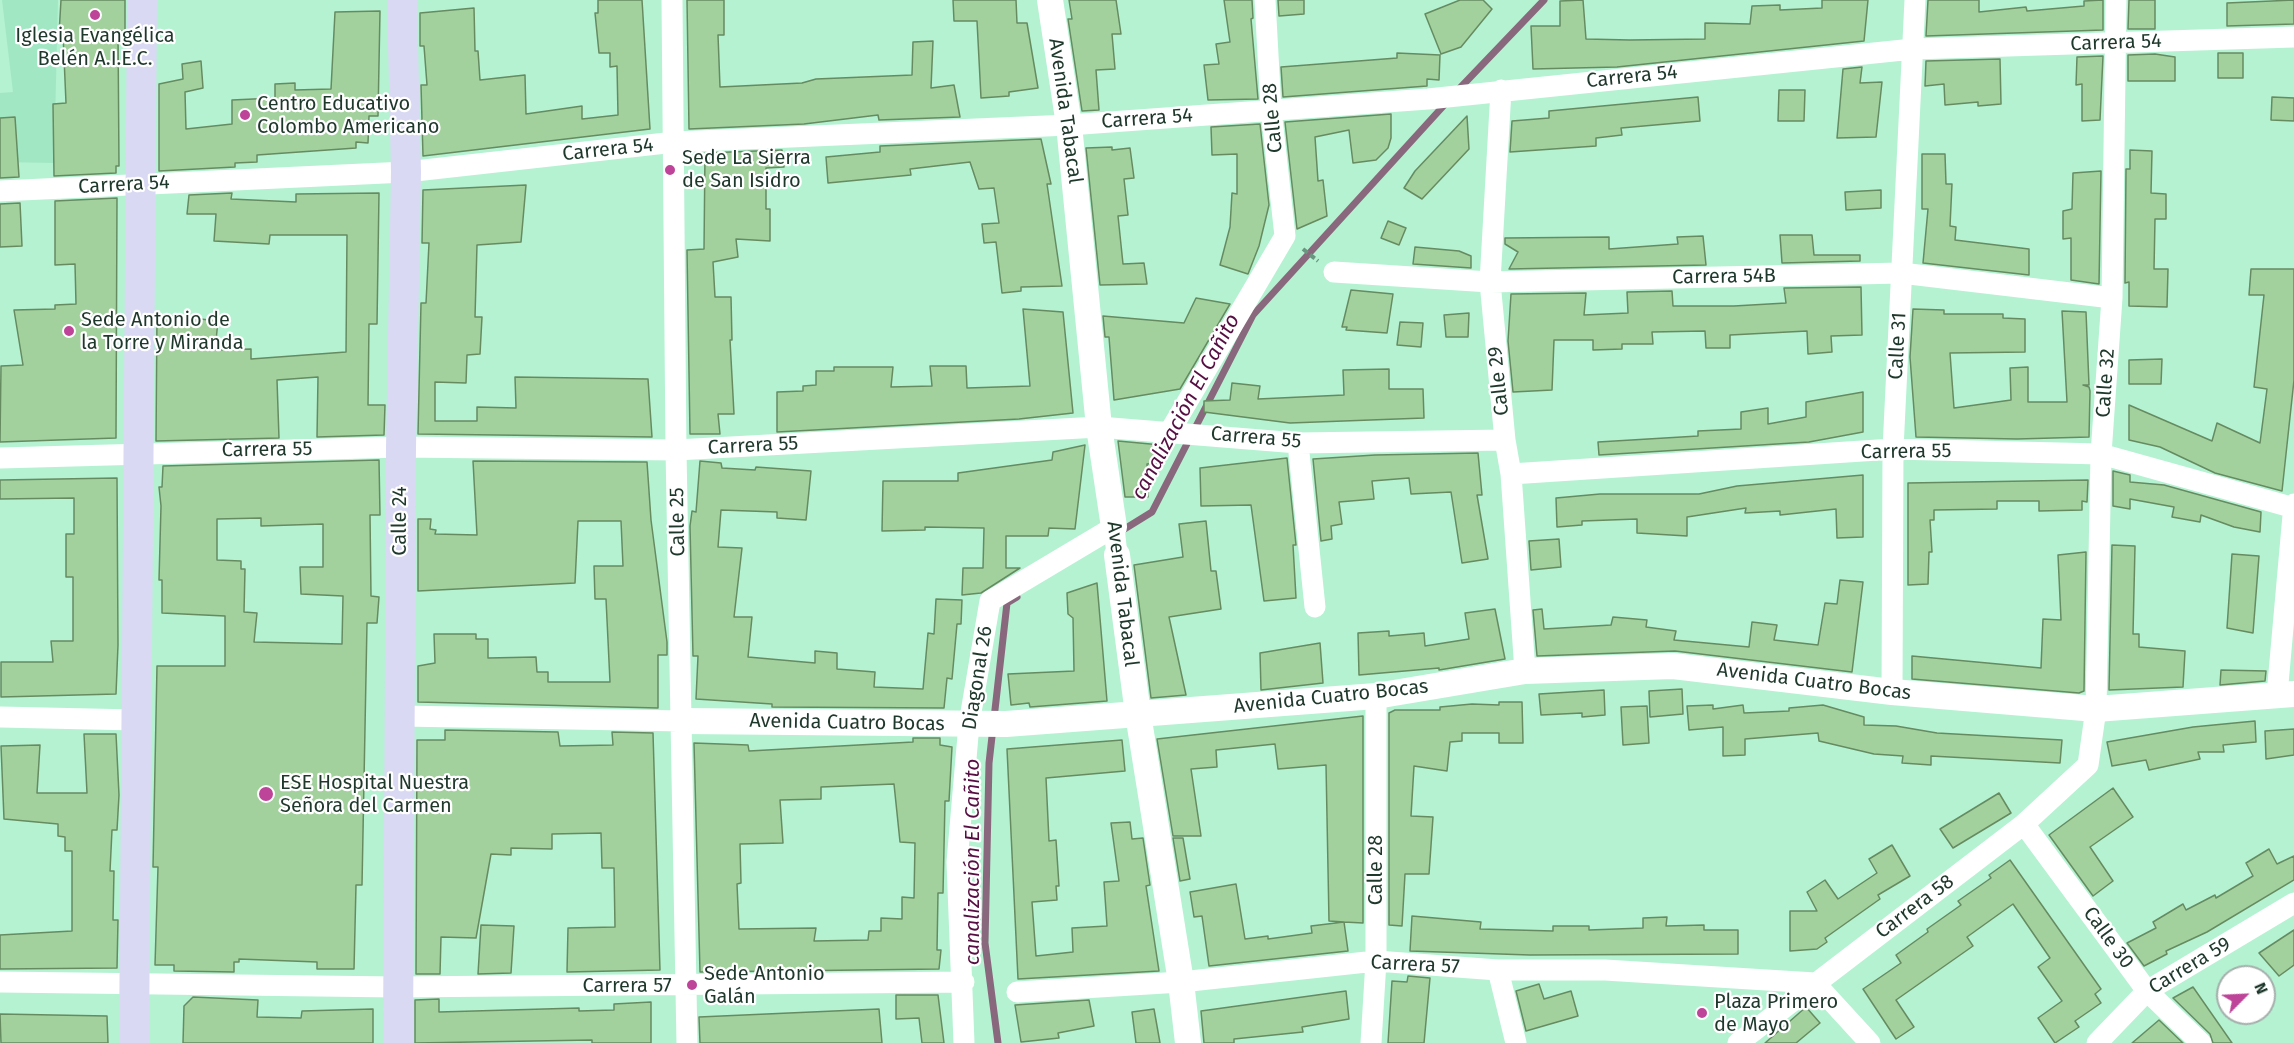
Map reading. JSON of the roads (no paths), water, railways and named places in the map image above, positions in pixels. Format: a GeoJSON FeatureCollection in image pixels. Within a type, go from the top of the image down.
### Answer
{"type":"FeatureCollection","features":[{"type":"Feature","properties":{"kind":"main road"},"geometry":{"type":"LineString","coordinates":[[134,1043],[142,0]]}},
{"type":"Feature","properties":{"kind":"main road","name":"Calle 24"},"geometry":{"type":"LineString","coordinates":[[398,1043],[401,447],[406,172],[402,0]]}},
{"type":"Feature","properties":{"kind":"street","name":"Calle 25"},"geometry":{"type":"LineString","coordinates":[[672,0],[676,450],[683,721],[687,1043]]}},
{"type":"Feature","properties":{"kind":"street","name":"Avenida Tabacal"},"geometry":{"type":"LineString","coordinates":[[1050,0],[1069,124],[1099,427],[1138,714],[1181,982],[1188,1043]]}},
{"type":"Feature","properties":{"kind":"street","name":"Calle 28"},"geometry":{"type":"LineString","coordinates":[[1170,431],[1285,237],[1271,109],[1265,0]]}},
{"type":"Feature","properties":{"kind":"street","name":"Calle 31"},"geometry":{"type":"LineString","coordinates":[[1892,692],[1893,450],[1914,0]]}},
{"type":"Feature","properties":{"kind":"street","name":"Calle 32"},"geometry":{"type":"LineString","coordinates":[[2088,765],[2096,709],[2101,454],[2112,298],[2116,0]]}},
{"type":"Feature","properties":{"kind":"street","name":"Carrera 54"},"geometry":{"type":"LineString","coordinates":[[0,191],[406,172],[675,142],[1069,124],[1428,99],[1913,49],[2294,37]]}},
{"type":"Feature","properties":{"kind":"street","name":"Calle 29"},"geometry":{"type":"LineString","coordinates":[[1501,90],[1490,282],[1505,440],[1511,474],[1525,671]]}},
{"type":"Feature","properties":{"kind":"street","name":"Carrera 54B"},"geometry":{"type":"LineString","coordinates":[[1334,272],[1490,282],[1901,273],[2112,298]]}},
{"type":"Feature","properties":{"kind":"street","name":"Carrera 55"},"geometry":{"type":"LineString","coordinates":[[0,458],[401,447],[676,450],[1099,427],[1298,443],[1505,440]]}},
{"type":"Feature","properties":{"kind":"street"},"geometry":{"type":"LineString","coordinates":[[1298,443],[1315,607]]}},
{"type":"Feature","properties":{"kind":"street","name":"Carrera 55"},"geometry":{"type":"LineString","coordinates":[[1511,474],[1893,450],[2101,454],[2294,506]]}},
{"type":"Feature","properties":{"kind":"street"},"geometry":{"type":"LineString","coordinates":[[2286,694],[2294,506]]}},
{"type":"Feature","properties":{"kind":"street","name":"Diagonal 26"},"geometry":{"type":"LineString","coordinates":[[964,1043],[964,982],[957,862],[979,724],[990,601],[1115,539]]}},
{"type":"Feature","properties":{"kind":"street","name":"Avenida Cuatro Bocas"},"geometry":{"type":"LineString","coordinates":[[401,716],[979,724],[1035,722],[1376,696],[1525,671],[1673,666],[1892,692],[2096,709],[2286,694]]}},
{"type":"Feature","properties":{"kind":"street","name":"Calle 28"},"geometry":{"type":"LineString","coordinates":[[1371,1043],[1376,961],[1376,696]]}},
{"type":"Feature","properties":{"kind":"street"},"geometry":{"type":"LineString","coordinates":[[0,717],[136,720]]}},
{"type":"Feature","properties":{"kind":"street","name":"Carrera 58"},"geometry":{"type":"LineString","coordinates":[[1738,1043],[2024,824],[2088,765]]}},
{"type":"Feature","properties":{"kind":"street","name":"Calle 30"},"geometry":{"type":"LineString","coordinates":[[2024,824],[2146,991],[2201,1043]]}},
{"type":"Feature","properties":{"kind":"street","name":"Carrera 59"},"geometry":{"type":"LineString","coordinates":[[2097,1043],[2146,991],[2294,903]]}},
{"type":"Feature","properties":{"kind":"street","name":"Carrera 57"},"geometry":{"type":"LineString","coordinates":[[1017,992],[1181,982],[1376,961],[1498,970],[1605,970],[1815,983]]}},
{"type":"Feature","properties":{"kind":"street"},"geometry":{"type":"LineString","coordinates":[[1498,970],[1516,1043]]}},
{"type":"Feature","properties":{"kind":"street","name":"Carrera 57"},"geometry":{"type":"LineString","coordinates":[[0,982],[397,987],[964,982]]}},
{"type":"Feature","properties":{"kind":"street"},"geometry":{"type":"LineString","coordinates":[[1815,983],[1870,1043]]}},
{"type":"Feature","properties":{"kind":"waterway","name":"canalización El Cañito"},"geometry":{"type":"LineString","coordinates":[[1459,89],[1544,0]]}},
{"type":"Feature","properties":{"kind":"waterway","name":"canalización El Cañito"},"geometry":{"type":"LineString","coordinates":[[1118,533],[1152,512],[1253,315],[1447,102]]}},
{"type":"Feature","properties":{"kind":"waterway","name":"canalización El Cañito"},"geometry":{"type":"LineString","coordinates":[[998,1043],[985,943],[989,763],[1007,603],[1017,597]]}},
{"type":"Feature","properties":{"kind":"place","name":"Iglesia Evangélica Belén A.I.E.C."},"geometry":{"type":"Point","coordinates":[95,15]}},
{"type":"Feature","properties":{"kind":"place","name":"Centro Educativo Colombo Americano"},"geometry":{"type":"Point","coordinates":[245,115]}},
{"type":"Feature","properties":{"kind":"place","name":"Sede La Sierra de San Isidro"},"geometry":{"type":"Point","coordinates":[670,170]}},
{"type":"Feature","properties":{"kind":"place","name":"Sede Antonio de la Torre y Miranda"},"geometry":{"type":"Point","coordinates":[69,331]}},
{"type":"Feature","properties":{"kind":"place","name":"ESE Hospital Nuestra Señora del Carmen"},"geometry":{"type":"Point","coordinates":[266,794]}},
{"type":"Feature","properties":{"kind":"place","name":"Sede Antonio Galán"},"geometry":{"type":"Point","coordinates":[692,985]}},
{"type":"Feature","properties":{"kind":"place","name":"Plaza Primero de Mayo"},"geometry":{"type":"Point","coordinates":[1702,1013]}}]}
